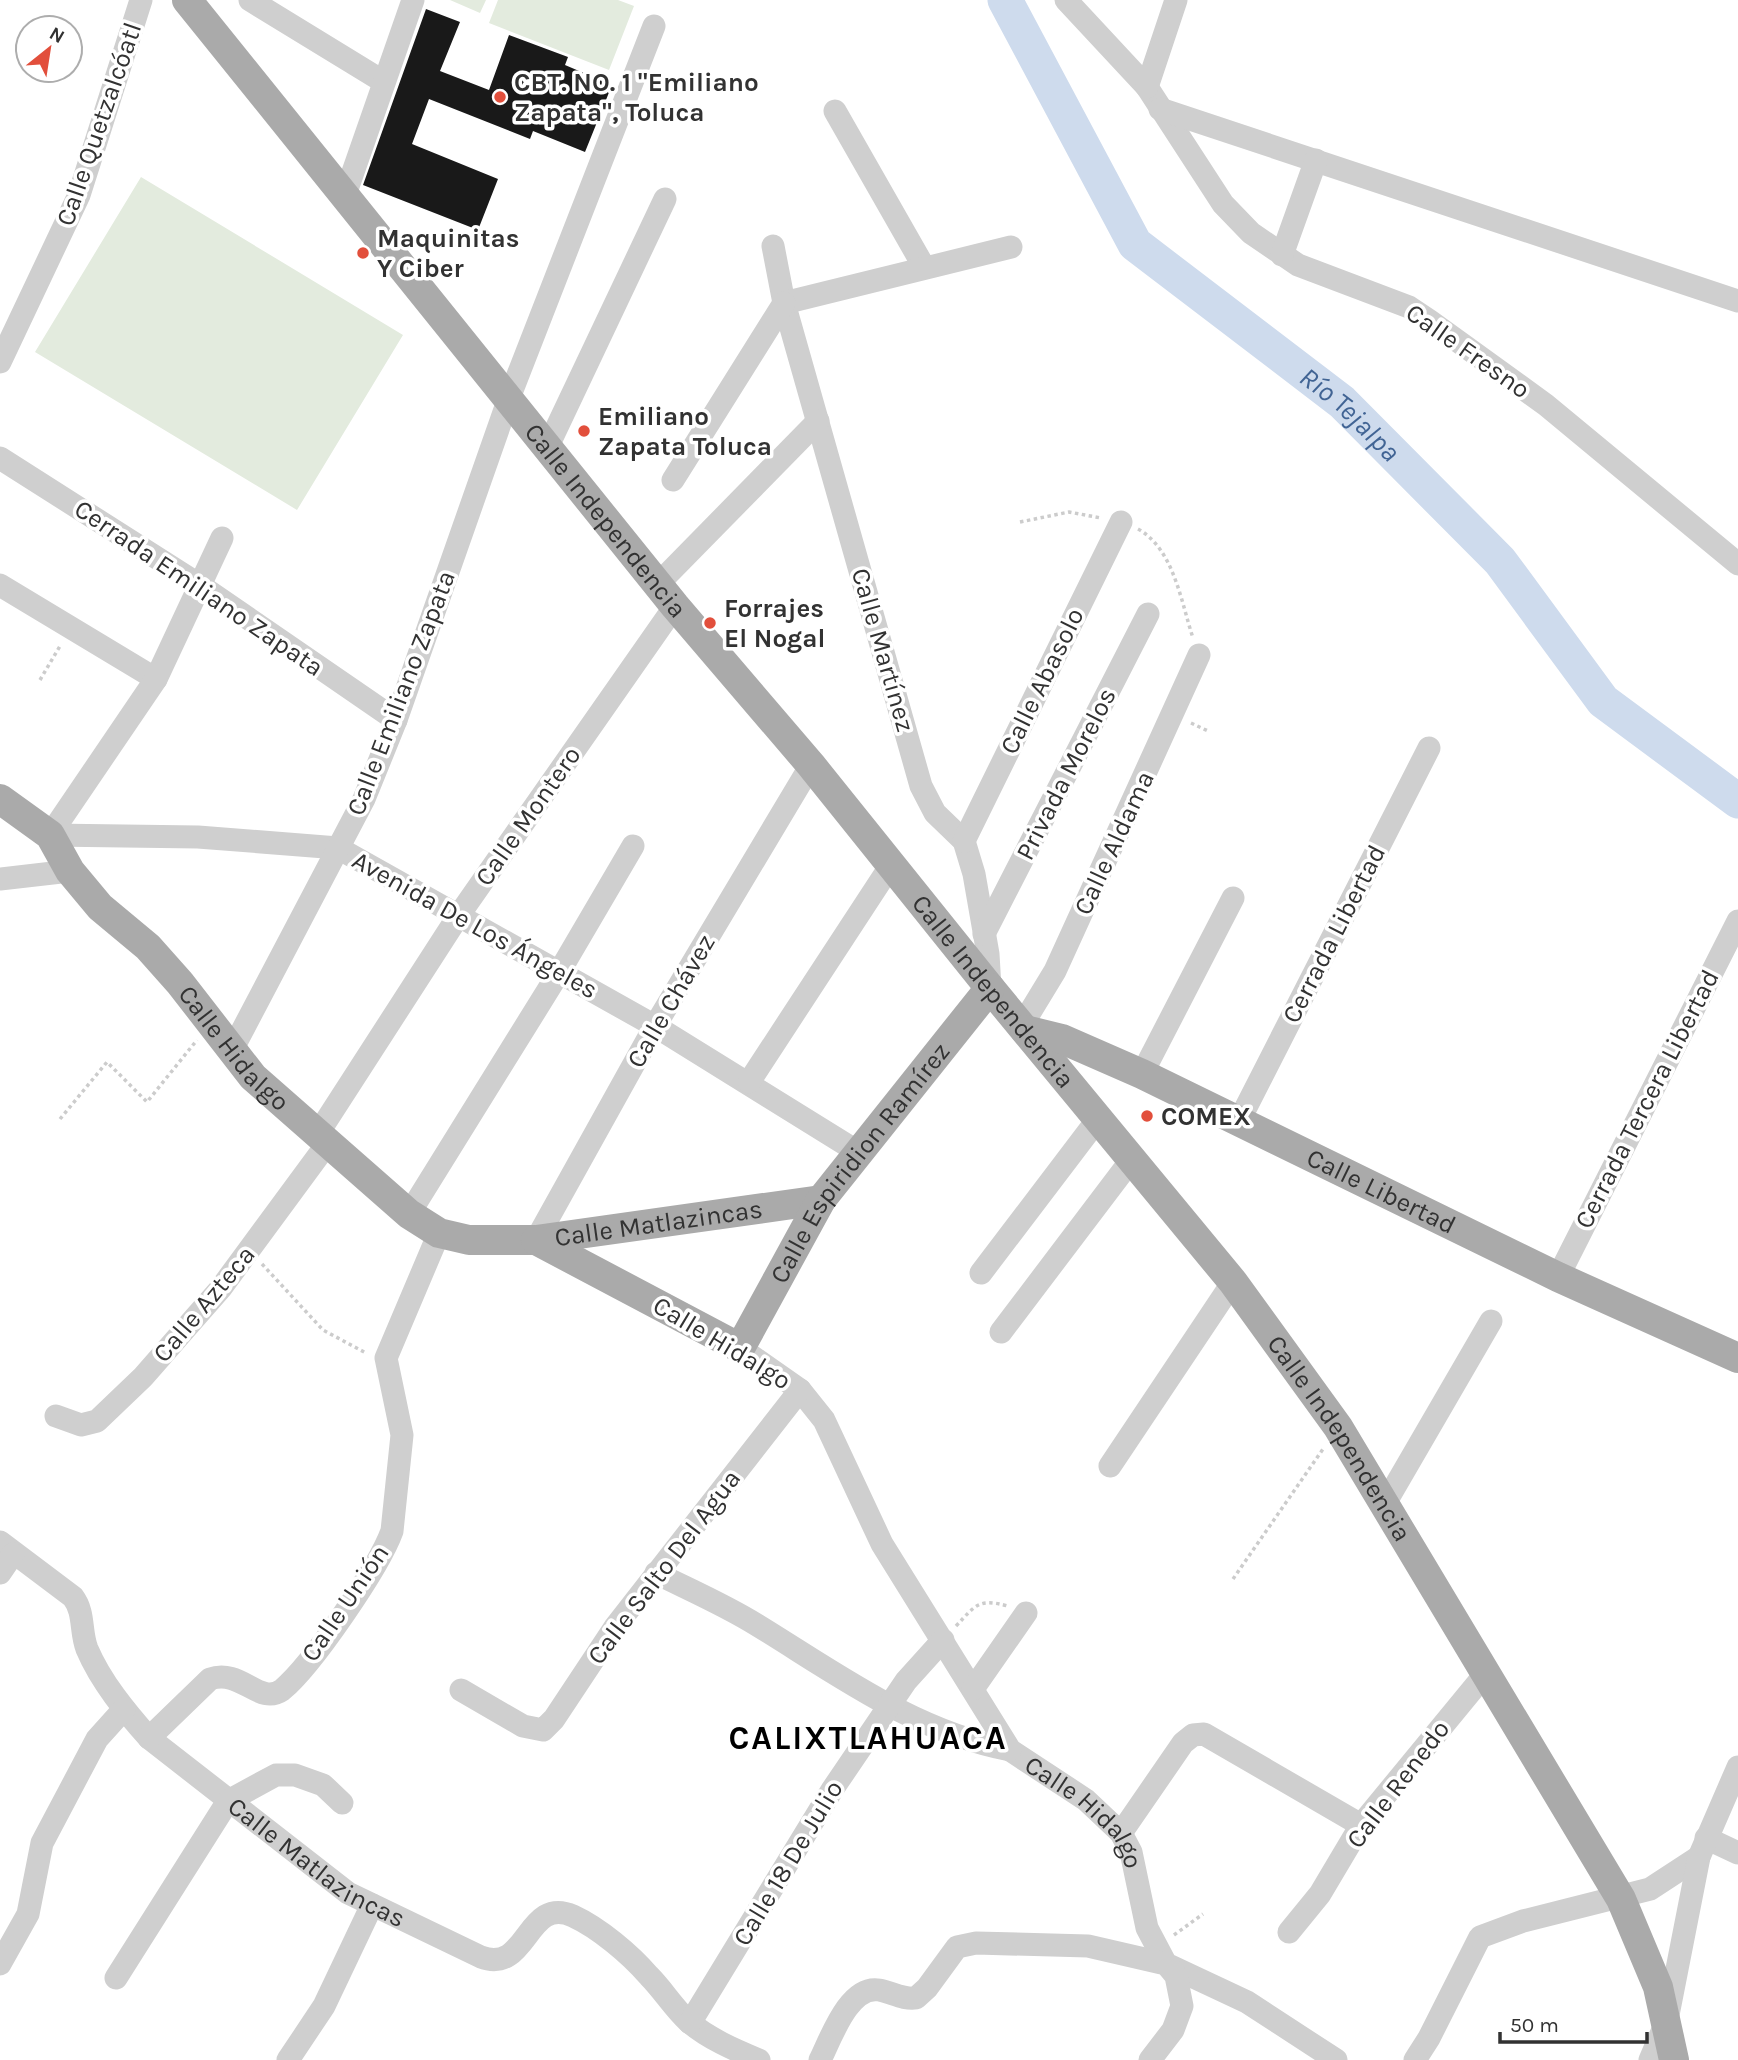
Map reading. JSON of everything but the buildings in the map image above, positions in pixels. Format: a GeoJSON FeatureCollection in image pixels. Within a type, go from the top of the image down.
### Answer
{"type":"FeatureCollection","features":[{"type":"Feature","properties":{"kind":"main road","name":"Calle Independencia"},"geometry":{"type":"LineString","coordinates":[[187,0],[667,594],[811,765],[989,988],[1233,1282],[1338,1427],[1383,1507],[1621,1899],[1658,1987],[1674,2060]]}},
{"type":"Feature","properties":{"kind":"main road"},"geometry":{"type":"LineString","coordinates":[[0,799],[50,835]]}},
{"type":"Feature","properties":{"kind":"main road","name":"Calle Hidalgo"},"geometry":{"type":"LineString","coordinates":[[50,835],[71,871],[100,907],[148,947],[253,1077],[409,1214],[439,1233],[469,1240],[536,1240],[740,1348]]}},
{"type":"Feature","properties":{"kind":"main road","name":"Calle Espiridion Ramírez"},"geometry":{"type":"LineString","coordinates":[[740,1348],[821,1200],[989,988]]}},
{"type":"Feature","properties":{"kind":"main road","name":"Calle Libertad"},"geometry":{"type":"LineString","coordinates":[[1023,1028],[1062,1039],[1142,1074],[1558,1278],[1738,1358]]}},
{"type":"Feature","properties":{"kind":"main road","name":"Calle Matlazincas"},"geometry":{"type":"LineString","coordinates":[[536,1240],[821,1200]]}},
{"type":"Feature","properties":{"kind":"street","name":"Calle Quetzalcóatl"},"geometry":{"type":"LineString","coordinates":[[0,362],[79,195],[141,0]]}},
{"type":"Feature","properties":{"kind":"street"},"geometry":{"type":"LineString","coordinates":[[250,0],[384,82]]}},
{"type":"Feature","properties":{"kind":"street"},"geometry":{"type":"LineString","coordinates":[[345,195],[414,0]]}},
{"type":"Feature","properties":{"kind":"street","name":"Calle Fresno"},"geometry":{"type":"LineString","coordinates":[[1066,0],[1147,87],[1223,204],[1251,233],[1282,255],[1325,276],[1409,307],[1430,321],[1546,405],[1738,564]]}},
{"type":"Feature","properties":{"kind":"street"},"geometry":{"type":"LineString","coordinates":[[1147,87],[1176,0]]}},
{"type":"Feature","properties":{"kind":"street","name":"Calle Emiliano Zapata"},"geometry":{"type":"LineString","coordinates":[[231,1052],[364,799],[396,720],[509,398],[654,26]]}},
{"type":"Feature","properties":{"kind":"street"},"geometry":{"type":"LineString","coordinates":[[1160,109],[1738,301]]}},
{"type":"Feature","properties":{"kind":"street"},"geometry":{"type":"LineString","coordinates":[[835,110],[924,267]]}},
{"type":"Feature","properties":{"kind":"street"},"geometry":{"type":"LineString","coordinates":[[1282,255],[1316,160]]}},
{"type":"Feature","properties":{"kind":"street"},"geometry":{"type":"LineString","coordinates":[[548,446],[664,199]]}},
{"type":"Feature","properties":{"kind":"street","name":"Calle Martínez"},"geometry":{"type":"LineString","coordinates":[[773,246],[784,303],[921,786],[935,813],[964,841],[974,874],[989,988]]}},
{"type":"Feature","properties":{"kind":"street"},"geometry":{"type":"LineString","coordinates":[[673,480],[784,303],[1011,247]]}},
{"type":"Feature","properties":{"kind":"street","name":"Calle Montero"},"geometry":{"type":"LineString","coordinates":[[322,1140],[459,915],[667,594],[818,421]]}},
{"type":"Feature","properties":{"kind":"street","name":"Cerrada Emiliano Zapata"},"geometry":{"type":"LineString","coordinates":[[0,458],[201,586],[396,720]]}},
{"type":"Feature","properties":{"kind":"street","name":"Calle Abasolo"},"geometry":{"type":"LineString","coordinates":[[964,841],[1121,522]]}},
{"type":"Feature","properties":{"kind":"street"},"geometry":{"type":"LineString","coordinates":[[50,835],[156,680],[222,538]]}},
{"type":"Feature","properties":{"kind":"street"},"geometry":{"type":"LineString","coordinates":[[0,585],[156,680]]}},
{"type":"Feature","properties":{"kind":"street","name":"Privada Morelos"},"geometry":{"type":"LineString","coordinates":[[984,934],[1148,614]]}},
{"type":"Feature","properties":{"kind":"street","name":"Calle Aldama"},"geometry":{"type":"LineString","coordinates":[[1023,1028],[1055,971],[1199,655]]}},
{"type":"Feature","properties":{"kind":"street","name":"Cerrada Libertad"},"geometry":{"type":"LineString","coordinates":[[1239,1121],[1429,748]]}},
{"type":"Feature","properties":{"kind":"street","name":"Calle Chávez"},"geometry":{"type":"LineString","coordinates":[[536,1240],[655,1026],[811,765]]}},
{"type":"Feature","properties":{"kind":"street","name":"Avenida De Los Ángeles"},"geometry":{"type":"LineString","coordinates":[[50,835],[95,838],[198,837],[338,848],[558,974],[655,1026],[858,1152]]}},
{"type":"Feature","properties":{"kind":"street"},"geometry":{"type":"LineString","coordinates":[[409,1214],[558,974],[633,846]]}},
{"type":"Feature","properties":{"kind":"street"},"geometry":{"type":"LineString","coordinates":[[749,1082],[891,866]]}},
{"type":"Feature","properties":{"kind":"street"},"geometry":{"type":"LineString","coordinates":[[0,879],[71,871]]}},
{"type":"Feature","properties":{"kind":"street"},"geometry":{"type":"LineString","coordinates":[[1142,1074],[1233,898]]}},
{"type":"Feature","properties":{"kind":"street","name":"Cerrada Tercera Libertad"},"geometry":{"type":"LineString","coordinates":[[1558,1278],[1738,921]]}},
{"type":"Feature","properties":{"kind":"street"},"geometry":{"type":"LineString","coordinates":[[981,1273],[1098,1119]]}},
{"type":"Feature","properties":{"kind":"street","name":"Calle Azteca"},"geometry":{"type":"LineString","coordinates":[[56,1416],[81,1425],[97,1422],[176,1342],[251,1248],[322,1140]]}},
{"type":"Feature","properties":{"kind":"street"},"geometry":{"type":"LineString","coordinates":[[1001,1332],[1132,1159]]}},
{"type":"Feature","properties":{"kind":"street"},"geometry":{"type":"LineString","coordinates":[[386,1358],[439,1233]]}},
{"type":"Feature","properties":{"kind":"street"},"geometry":{"type":"LineString","coordinates":[[1110,1466],[1233,1282]]}},
{"type":"Feature","properties":{"kind":"street"},"geometry":{"type":"LineString","coordinates":[[1383,1507],[1491,1321]]}},
{"type":"Feature","properties":{"kind":"street","name":"Calle Hidalgo"},"geometry":{"type":"LineString","coordinates":[[740,1348],[800,1390],[824,1420],[883,1544],[1010,1750],[1086,1800],[1121,1833],[1131,1852],[1147,1928],[1161,1956],[1176,1976],[1182,2006],[1173,2030],[1150,2060]]}},
{"type":"Feature","properties":{"kind":"street","name":"Calle Unión"},"geometry":{"type":"LineString","coordinates":[[149,1738],[211,1679],[223,1675],[232,1676],[266,1695],[274,1696],[282,1690],[305,1664],[374,1567],[392,1531],[402,1435],[386,1358]]}},
{"type":"Feature","properties":{"kind":"street","name":"Calle Salto Del Agua"},"geometry":{"type":"LineString","coordinates":[[461,1690],[523,1726],[543,1730],[554,1719],[615,1627],[800,1390]]}},
{"type":"Feature","properties":{"kind":"street","name":"Calle Matlazincas"},"geometry":{"type":"LineString","coordinates":[[4,1556],[68,1593],[79,1605],[88,1651],[124,1709],[149,1738],[314,1870],[372,1905],[481,1957],[498,1962],[508,1958],[547,1916],[557,1913],[571,1915],[594,1929],[646,1972],[690,2023]]}},
{"type":"Feature","properties":{"kind":"street"},"geometry":{"type":"LineString","coordinates":[[656,1573],[756,1624],[889,1705],[951,1735],[1010,1750]]}},
{"type":"Feature","properties":{"kind":"street"},"geometry":{"type":"LineString","coordinates":[[973,1689],[1026,1613]]}},
{"type":"Feature","properties":{"kind":"street","name":"Calle 18 De Julio"},"geometry":{"type":"LineString","coordinates":[[690,2023],[809,1825],[916,1667],[943,1640]]}},
{"type":"Feature","properties":{"kind":"street","name":"Calle Renedo"},"geometry":{"type":"LineString","coordinates":[[1289,1932],[1325,1886],[1361,1825],[1486,1673]]}},
{"type":"Feature","properties":{"kind":"street"},"geometry":{"type":"LineString","coordinates":[[0,1964],[28,1914],[42,1843],[97,1739],[124,1709]]}},
{"type":"Feature","properties":{"kind":"street"},"geometry":{"type":"LineString","coordinates":[[1121,1833],[1183,1743],[1193,1735],[1204,1734],[1361,1825]]}},
{"type":"Feature","properties":{"kind":"street"},"geometry":{"type":"LineString","coordinates":[[1650,2060],[1667,2020],[1702,1847],[1738,1767]]}},
{"type":"Feature","properties":{"kind":"street"},"geometry":{"type":"LineString","coordinates":[[116,1978],[228,1801],[276,1775],[295,1775],[323,1785],[342,1803]]}},
{"type":"Feature","properties":{"kind":"street"},"geometry":{"type":"LineString","coordinates":[[1415,2060],[1480,1937],[1522,1921],[1621,1899],[1663,1882],[1702,1847]]}},
{"type":"Feature","properties":{"kind":"street"},"geometry":{"type":"LineString","coordinates":[[1702,1847],[1738,1853]]}},
{"type":"Feature","properties":{"kind":"street"},"geometry":{"type":"LineString","coordinates":[[288,2060],[324,2006],[372,1905]]}},
{"type":"Feature","properties":{"kind":"street"},"geometry":{"type":"LineString","coordinates":[[820,2060],[850,2005],[860,1994],[878,1990],[916,1998],[927,1988],[957,1947],[962,1945],[1088,1946],[1161,1956],[1247,2002],[1336,2060]]}},
{"type":"Feature","properties":{"kind":"street"},"geometry":{"type":"LineString","coordinates":[[690,2023],[758,2060]]}},
{"type":"Feature","properties":{"kind":"path"},"geometry":{"type":"LineString","coordinates":[[1020,522],[1069,512],[1121,522],[1147,535],[1164,553],[1199,655]]}},
{"type":"Feature","properties":{"kind":"path"},"geometry":{"type":"LineString","coordinates":[[40,681],[69,629]]}},
{"type":"Feature","properties":{"kind":"path"},"geometry":{"type":"LineString","coordinates":[[60,1119],[107,1062],[147,1102],[211,1022]]}},
{"type":"Feature","properties":{"kind":"path"},"geometry":{"type":"LineString","coordinates":[[251,1248],[271,1277],[323,1330],[370,1355],[386,1358]]}},
{"type":"Feature","properties":{"kind":"path"},"geometry":{"type":"LineString","coordinates":[[1233,1579],[1338,1427]]}},
{"type":"Feature","properties":{"kind":"path"},"geometry":{"type":"LineString","coordinates":[[943,1640],[978,1604],[990,1601],[1026,1613]]}},
{"type":"Feature","properties":{"kind":"path"},"geometry":{"type":"LineString","coordinates":[[1161,1956],[1203,1914]]}},
{"type":"Feature","properties":{"kind":"shaded area"},"geometry":{"type":"Polygon","coordinates":[[[450,0],[486,0],[480,13],[450,0]]]}},
{"type":"Feature","properties":{"kind":"shaded area"},"geometry":{"type":"Polygon","coordinates":[[[498,0],[618,0],[634,6],[609,70],[489,23],[498,0]]]}},
{"type":"Feature","properties":{"kind":"shaded area"},"geometry":{"type":"Polygon","coordinates":[[[141,177],[403,335],[297,510],[35,352],[141,177]]]}},
{"type":"Feature","properties":{"kind":"waterway","name":"Río Tejalpa"},"geometry":{"type":"LineString","coordinates":[[1005,0],[1135,244],[1342,402],[1500,561],[1603,701],[1738,801]]}},
{"type":"Feature","properties":{"kind":"place","name":"CBT. NO. 1 \"Emiliano Zapata\", Toluca"},"geometry":{"type":"Point","coordinates":[500,97]}},
{"type":"Feature","properties":{"kind":"place","name":"Maquinitas Y Ciber"},"geometry":{"type":"Point","coordinates":[363,253]}},
{"type":"Feature","properties":{"kind":"place","name":"Emiliano Zapata Toluca"},"geometry":{"type":"Point","coordinates":[584,431]}},
{"type":"Feature","properties":{"kind":"place","name":"Forrajes El Nogal"},"geometry":{"type":"Point","coordinates":[710,623]}},
{"type":"Feature","properties":{"kind":"place","name":"COMEX"},"geometry":{"type":"Point","coordinates":[1147,1116]}},
{"type":"Feature","properties":{"kind":"district","name":"CALIXTLAHUACA"},"geometry":{"type":"Point","coordinates":[868,1738]}}]}
